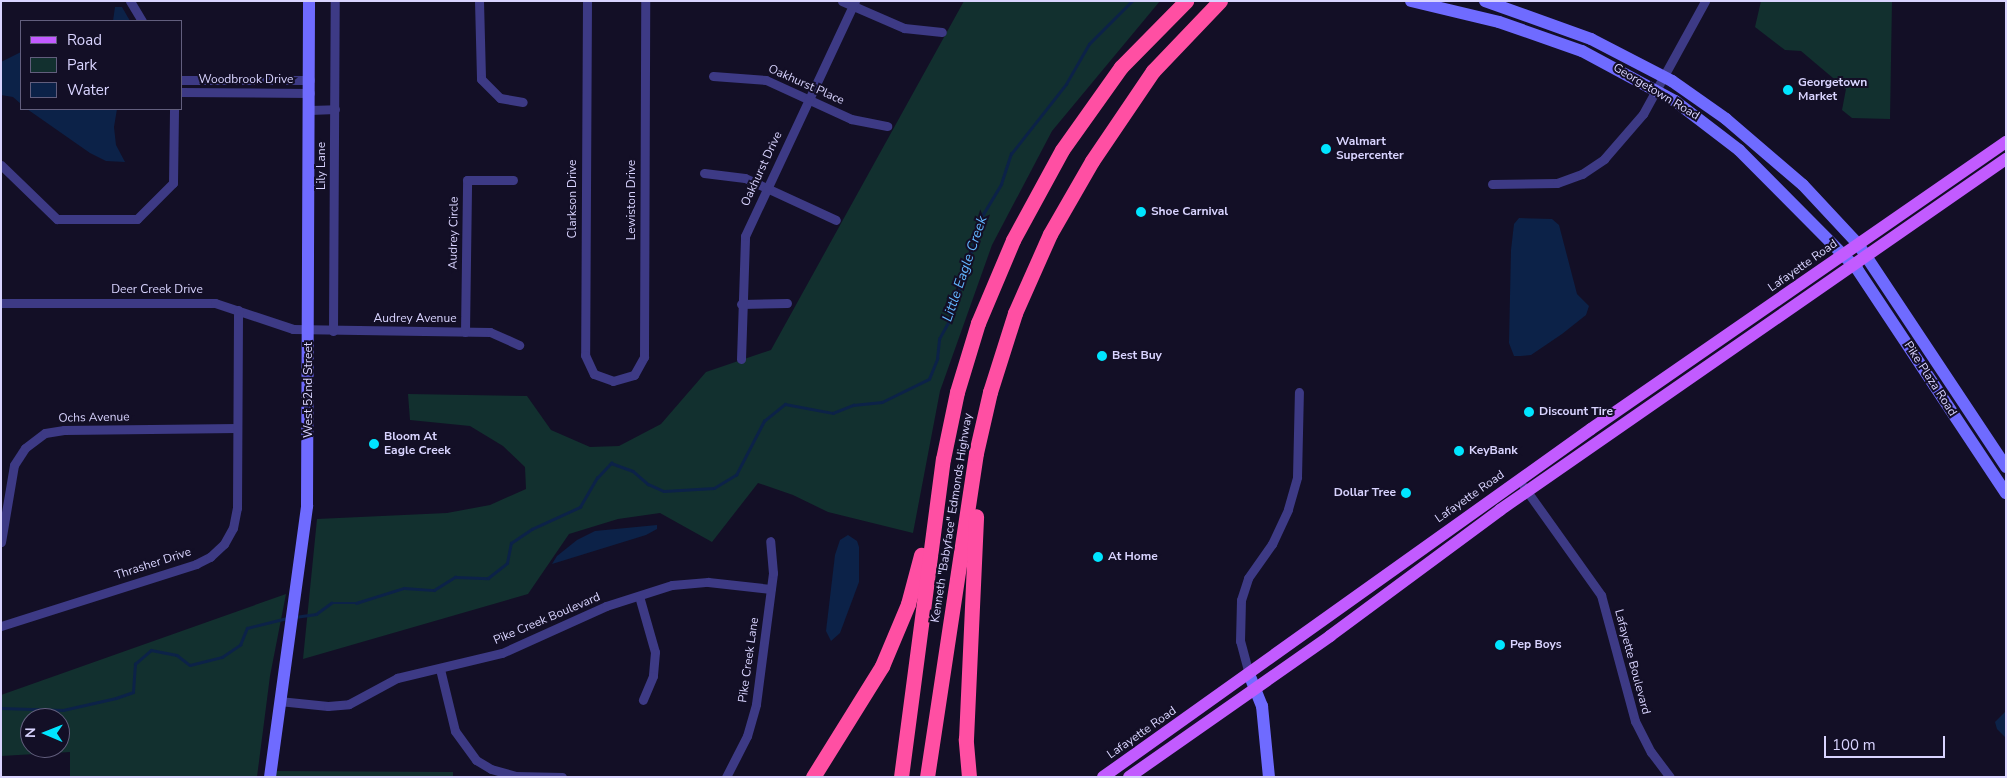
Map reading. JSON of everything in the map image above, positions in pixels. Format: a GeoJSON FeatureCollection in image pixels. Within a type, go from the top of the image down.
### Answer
{"type":"FeatureCollection","features":[{"type":"Feature","properties":{"kind":"highway","name":"Kenneth \"Babyface\" Edmonds Highway"},"geometry":{"type":"LineString","coordinates":[[901,777],[943,459],[957,392],[978,323],[1009,248],[1040,186],[1115,75],[1186,1]]}},
{"type":"Feature","properties":{"kind":"highway","name":"Kenneth \"Babyface\" Edmonds Highway"},"geometry":{"type":"LineString","coordinates":[[927,777],[976,453],[1005,343],[1040,254],[1092,161],[1153,71],[1220,1]]}},
{"type":"Feature","properties":{"kind":"highway"},"geometry":{"type":"LineString","coordinates":[[969,777],[966,739],[974,535],[988,422],[1005,343]]}},
{"type":"Feature","properties":{"kind":"highway"},"geometry":{"type":"LineString","coordinates":[[814,777],[874,683],[896,636],[919,565],[943,459]]}},
{"type":"Feature","properties":{"kind":"main road","name":"West 52nd Street"},"geometry":{"type":"LineString","coordinates":[[270,777],[286,647],[295,601],[307,506],[309,1]]}},
{"type":"Feature","properties":{"kind":"main road","name":"Georgetown Road"},"geometry":{"type":"LineString","coordinates":[[1411,1],[1471,14],[1542,35],[1609,64],[1657,90],[1740,150],[1854,265]]}},
{"type":"Feature","properties":{"kind":"main road","name":"Georgetown Road"},"geometry":{"type":"LineString","coordinates":[[1485,1],[1591,39],[1664,77],[1707,105],[1766,153],[1821,203],[1858,244],[1866,256]]}},
{"type":"Feature","properties":{"kind":"main road","name":"Lafayette Road"},"geometry":{"type":"LineString","coordinates":[[1103,777],[1519,479],[2006,142]]}},
{"type":"Feature","properties":{"kind":"main road"},"geometry":{"type":"LineString","coordinates":[[1132,776],[1527,492],[2006,159]]}},
{"type":"Feature","properties":{"kind":"main road","name":"Pike Plaza Road"},"geometry":{"type":"LineString","coordinates":[[1866,256],[2006,468]]}},
{"type":"Feature","properties":{"kind":"main road","name":"Pike Plaza Road"},"geometry":{"type":"LineString","coordinates":[[1854,265],[1953,413],[2004,485]]}},
{"type":"Feature","properties":{"kind":"main road"},"geometry":{"type":"LineString","coordinates":[[1953,413],[1965,405]]}},
{"type":"Feature","properties":{"kind":"main road"},"geometry":{"type":"LineString","coordinates":[[1249,674],[1263,713],[1269,777]]}},
{"type":"Feature","properties":{"kind":"street"},"geometry":{"type":"LineString","coordinates":[[130,1],[141,20]]}},
{"type":"Feature","properties":{"kind":"street","name":"Lily Lane"},"geometry":{"type":"LineString","coordinates":[[333,331],[335,1]]}},
{"type":"Feature","properties":{"kind":"street"},"geometry":{"type":"LineString","coordinates":[[479,1],[481,79],[500,98],[523,102]]}},
{"type":"Feature","properties":{"kind":"street","name":"Clarkson Drive"},"geometry":{"type":"LineString","coordinates":[[587,1],[585,355],[594,374],[614,381]]}},
{"type":"Feature","properties":{"kind":"street","name":"Lewiston Drive"},"geometry":{"type":"LineString","coordinates":[[614,381],[634,375],[644,357],[645,1]]}},
{"type":"Feature","properties":{"kind":"street"},"geometry":{"type":"LineString","coordinates":[[842,1],[853,4],[904,28],[942,32]]}},
{"type":"Feature","properties":{"kind":"street"},"geometry":{"type":"LineString","coordinates":[[1492,184],[1550,184],[1589,170],[1626,137],[1657,90],[1704,1]]}},
{"type":"Feature","properties":{"kind":"street","name":"Oakhurst Drive"},"geometry":{"type":"LineString","coordinates":[[741,359],[742,244],[766,188],[853,4]]}},
{"type":"Feature","properties":{"kind":"street","name":"Oakhurst Place"},"geometry":{"type":"LineString","coordinates":[[713,76],[766,80],[854,120],[887,126]]}},
{"type":"Feature","properties":{"kind":"street","name":"Woodbrook Drive"},"geometry":{"type":"LineString","coordinates":[[182,80],[310,86]]}},
{"type":"Feature","properties":{"kind":"street","name":"Woodbrook Drive"},"geometry":{"type":"LineString","coordinates":[[182,92],[310,86]]}},
{"type":"Feature","properties":{"kind":"street"},"geometry":{"type":"LineString","coordinates":[[1,165],[57,219],[137,219],[173,183],[174,110]]}},
{"type":"Feature","properties":{"kind":"street"},"geometry":{"type":"LineString","coordinates":[[310,110],[335,110]]}},
{"type":"Feature","properties":{"kind":"street"},"geometry":{"type":"LineString","coordinates":[[704,173],[736,176],[836,220]]}},
{"type":"Feature","properties":{"kind":"street","name":"Audrey Circle"},"geometry":{"type":"LineString","coordinates":[[465,332],[467,180],[513,180]]}},
{"type":"Feature","properties":{"kind":"street","name":"Deer Creek Drive"},"geometry":{"type":"LineString","coordinates":[[1,303],[204,302],[238,310],[286,328],[309,331]]}},
{"type":"Feature","properties":{"kind":"street"},"geometry":{"type":"LineString","coordinates":[[742,304],[787,303]]}},
{"type":"Feature","properties":{"kind":"street","name":"Thrasher Drive"},"geometry":{"type":"LineString","coordinates":[[1,626],[196,564],[215,553],[229,536],[236,516],[238,310]]}},
{"type":"Feature","properties":{"kind":"street","name":"Audrey Avenue"},"geometry":{"type":"LineString","coordinates":[[309,331],[498,334],[519,345]]}},
{"type":"Feature","properties":{"kind":"street"},"geometry":{"type":"LineString","coordinates":[[1249,674],[1240,641],[1241,600],[1248,578],[1272,544],[1290,501],[1296,477],[1299,392]]}},
{"type":"Feature","properties":{"kind":"street","name":"Ochs Avenue"},"geometry":{"type":"LineString","coordinates":[[1,542],[14,465],[25,448],[45,433],[64,430],[237,428]]}},
{"type":"Feature","properties":{"kind":"street","name":"Lafayette Boulevard"},"geometry":{"type":"LineString","coordinates":[[1519,479],[1600,595],[1635,721],[1651,752],[1670,777]]}},
{"type":"Feature","properties":{"kind":"street","name":"Pike Creek Lane"},"geometry":{"type":"LineString","coordinates":[[726,777],[745,742],[754,712],[774,566],[770,541]]}},
{"type":"Feature","properties":{"kind":"street","name":"Pike Creek Boulevard"},"geometry":{"type":"LineString","coordinates":[[279,701],[343,705],[397,678],[512,650],[590,612],[639,596],[692,582],[771,589]]}},
{"type":"Feature","properties":{"kind":"street"},"geometry":{"type":"LineString","coordinates":[[639,596],[655,652],[653,676],[644,700]]}},
{"type":"Feature","properties":{"kind":"street"},"geometry":{"type":"LineString","coordinates":[[440,669],[451,721],[464,747],[485,766],[515,776],[562,777]]}},
{"type":"Feature","properties":{"kind":"green space"},"geometry":{"type":"Polygon","coordinates":[[[964,1],[1160,1],[1052,131],[992,245],[940,391],[913,533],[828,512],[793,495],[758,483],[712,542],[660,513],[618,519],[569,534],[528,594],[303,659],[317,519],[447,513],[490,505],[526,489],[525,467],[503,446],[470,426],[410,420],[408,394],[527,396],[551,430],[590,447],[619,446],[661,424],[706,372],[771,350],[964,1]]]}},
{"type":"Feature","properties":{"kind":"green space"},"geometry":{"type":"Polygon","coordinates":[[[1761,1],[1892,1],[1890,119],[1852,118],[1842,110],[1846,89],[1801,51],[1785,50],[1755,27],[1761,1]]]}},
{"type":"Feature","properties":{"kind":"green space"},"geometry":{"type":"Polygon","coordinates":[[[286,594],[270,676],[257,777],[70,777],[70,708],[20,708],[20,755],[1,756],[1,695],[286,594]]]}},
{"type":"Feature","properties":{"kind":"green space"},"geometry":{"type":"Polygon","coordinates":[[[274,771],[453,772],[453,777],[274,777],[274,771]]]}},
{"type":"Feature","properties":{"kind":"water"},"geometry":{"type":"Polygon","coordinates":[[[115,7],[122,7],[129,20],[113,20],[115,7]]]}},
{"type":"Feature","properties":{"kind":"water"},"geometry":{"type":"Polygon","coordinates":[[[20,52],[20,103],[13,97],[1,95],[1,62],[20,52]]]}},
{"type":"Feature","properties":{"kind":"water"},"geometry":{"type":"Polygon","coordinates":[[[28,110],[117,110],[114,127],[116,145],[125,162],[106,161],[90,153],[28,110]]]}},
{"type":"Feature","properties":{"kind":"water"},"geometry":{"type":"Polygon","coordinates":[[[1519,218],[1552,219],[1559,225],[1577,294],[1589,306],[1586,315],[1531,355],[1514,356],[1509,343],[1511,250],[1514,224],[1519,218]]]}},
{"type":"Feature","properties":{"kind":"water"},"geometry":{"type":"Polygon","coordinates":[[[657,525],[657,529],[646,535],[552,564],[557,556],[577,540],[595,531],[657,525]]]}},
{"type":"Feature","properties":{"kind":"water"},"geometry":{"type":"Polygon","coordinates":[[[848,535],[857,541],[859,547],[859,582],[840,633],[831,641],[826,631],[835,555],[840,540],[848,535]]]}},
{"type":"Feature","properties":{"kind":"water"},"geometry":{"type":"Polygon","coordinates":[[[2006,711],[2006,738],[1997,729],[1995,722],[2006,711]]]}},
{"type":"Feature","properties":{"kind":"waterway","name":"Little Eagle Creek"},"geometry":{"type":"LineString","coordinates":[[295,617],[316,614],[331,603],[356,603],[404,588],[434,590],[455,577],[488,578],[507,563],[511,543],[532,529],[580,507],[597,478],[611,463],[633,471],[648,484],[664,491],[714,488],[736,475],[764,421],[785,404],[833,413],[853,405],[882,402],[929,379],[937,359],[939,339],[950,319],[982,216],[1001,184],[1011,154],[1066,84],[1089,44],[1132,1]]}},
{"type":"Feature","properties":{"kind":"waterway","name":"Little Eagle Creek"},"geometry":{"type":"LineString","coordinates":[[1,708],[63,710],[116,698],[133,692],[135,664],[151,650],[177,655],[190,665],[222,657],[240,645],[247,628],[287,618]]}},
{"type":"Feature","properties":{"kind":"place","name":"Georgetown Market"},"geometry":{"type":"Point","coordinates":[1788,90]}},
{"type":"Feature","properties":{"kind":"place","name":"Walmart Supercenter"},"geometry":{"type":"Point","coordinates":[1326,149]}},
{"type":"Feature","properties":{"kind":"place","name":"Shoe Carnival"},"geometry":{"type":"Point","coordinates":[1141,212]}},
{"type":"Feature","properties":{"kind":"place","name":"Best Buy"},"geometry":{"type":"Point","coordinates":[1102,356]}},
{"type":"Feature","properties":{"kind":"place","name":"Discount Tire"},"geometry":{"type":"Point","coordinates":[1529,412]}},
{"type":"Feature","properties":{"kind":"place","name":"Bloom At Eagle Creek"},"geometry":{"type":"Point","coordinates":[374,444]}},
{"type":"Feature","properties":{"kind":"place","name":"KeyBank"},"geometry":{"type":"Point","coordinates":[1459,451]}},
{"type":"Feature","properties":{"kind":"place","name":"Dollar Tree"},"geometry":{"type":"Point","coordinates":[1406,493]}},
{"type":"Feature","properties":{"kind":"place","name":"At Home"},"geometry":{"type":"Point","coordinates":[1098,557]}},
{"type":"Feature","properties":{"kind":"place","name":"Pep Boys"},"geometry":{"type":"Point","coordinates":[1500,645]}}]}
